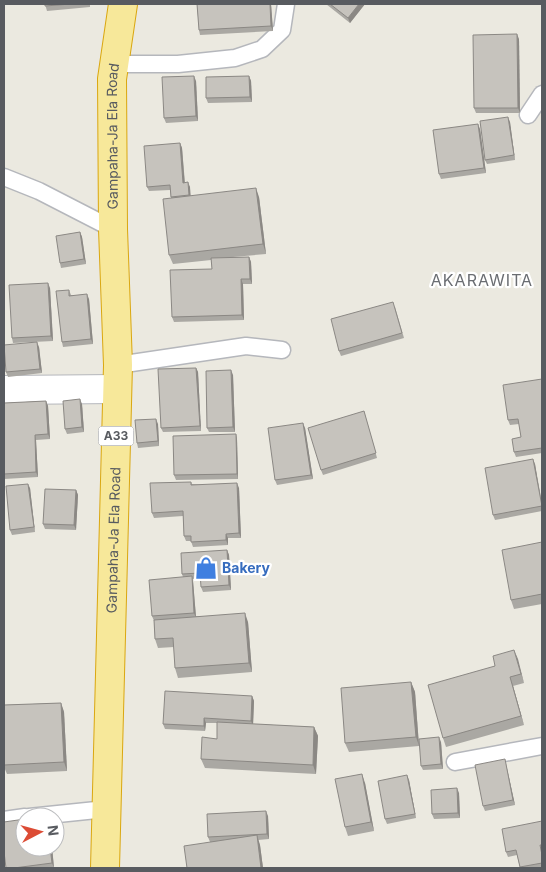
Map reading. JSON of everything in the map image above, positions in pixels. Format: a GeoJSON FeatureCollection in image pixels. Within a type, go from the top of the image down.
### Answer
{"type":"FeatureCollection","features":[{"type":"Feature","properties":{"kind":"highway","name":"Gampaha-Ja Ela Road"},"geometry":{"type":"LineString","coordinates":[[101,868],[106,809],[117,377],[113,229],[112,79],[123,4]]}},
{"type":"Feature","properties":{"kind":"street"},"geometry":{"type":"LineString","coordinates":[[4,390],[117,377]]}},
{"type":"Feature","properties":{"kind":"lane"},"geometry":{"type":"LineString","coordinates":[[114,64],[178,64],[235,58],[262,49],[282,30],[286,4]]}},
{"type":"Feature","properties":{"kind":"lane"},"geometry":{"type":"LineString","coordinates":[[528,115],[542,94]]}},
{"type":"Feature","properties":{"kind":"lane"},"geometry":{"type":"LineString","coordinates":[[4,177],[39,191],[113,229]]}},
{"type":"Feature","properties":{"kind":"lane"},"geometry":{"type":"LineString","coordinates":[[117,377],[246,346],[282,350]]}},
{"type":"Feature","properties":{"kind":"lane"},"geometry":{"type":"LineString","coordinates":[[455,762],[542,746]]}},
{"type":"Feature","properties":{"kind":"lane"},"geometry":{"type":"LineString","coordinates":[[65,813],[106,809]]}},
{"type":"Feature","properties":{"kind":"building"},"geometry":{"type":"Polygon","coordinates":[[[45,4],[71,4],[45,6],[45,4]]]}},
{"type":"Feature","properties":{"kind":"building"},"geometry":{"type":"Polygon","coordinates":[[[197,4],[270,4],[271,26],[199,30],[197,4]]]}},
{"type":"Feature","properties":{"kind":"building"},"geometry":{"type":"Polygon","coordinates":[[[330,4],[359,4],[348,18],[330,4]]]}},
{"type":"Feature","properties":{"kind":"building"},"geometry":{"type":"Polygon","coordinates":[[[517,34],[518,108],[474,108],[473,35],[517,34]]]}},
{"type":"Feature","properties":{"kind":"building"},"geometry":{"type":"Polygon","coordinates":[[[194,76],[196,116],[164,118],[162,77],[194,76]]]}},
{"type":"Feature","properties":{"kind":"building"},"geometry":{"type":"Polygon","coordinates":[[[249,76],[250,97],[206,98],[206,77],[249,76]]]}},
{"type":"Feature","properties":{"kind":"building"},"geometry":{"type":"Polygon","coordinates":[[[508,117],[514,155],[485,160],[480,121],[508,117]]]}},
{"type":"Feature","properties":{"kind":"building"},"geometry":{"type":"Polygon","coordinates":[[[478,124],[484,168],[439,174],[433,130],[478,124]]]}},
{"type":"Feature","properties":{"kind":"building"},"geometry":{"type":"Polygon","coordinates":[[[180,143],[183,183],[188,182],[189,195],[171,197],[170,185],[147,187],[144,146],[180,143]]]}},
{"type":"Feature","properties":{"kind":"building"},"geometry":{"type":"Polygon","coordinates":[[[256,188],[263,244],[169,255],[163,199],[256,188]]]}},
{"type":"Feature","properties":{"kind":"building"},"geometry":{"type":"Polygon","coordinates":[[[80,232],[84,259],[60,263],[56,236],[80,232]]]}},
{"type":"Feature","properties":{"kind":"building"},"geometry":{"type":"Polygon","coordinates":[[[249,257],[250,279],[241,279],[242,315],[172,317],[170,270],[212,269],[211,258],[249,257]]]}},
{"type":"Feature","properties":{"kind":"building"},"geometry":{"type":"Polygon","coordinates":[[[48,283],[51,336],[12,338],[9,285],[48,283]]]}},
{"type":"Feature","properties":{"kind":"building"},"geometry":{"type":"Polygon","coordinates":[[[69,290],[69,296],[87,294],[91,339],[62,342],[56,291],[69,290]]]}},
{"type":"Feature","properties":{"kind":"building"},"geometry":{"type":"Polygon","coordinates":[[[393,302],[402,333],[339,351],[331,319],[393,302]]]}},
{"type":"Feature","properties":{"kind":"building"},"geometry":{"type":"Polygon","coordinates":[[[37,342],[40,369],[6,372],[4,345],[37,342]]]}},
{"type":"Feature","properties":{"kind":"building"},"geometry":{"type":"Polygon","coordinates":[[[196,368],[200,426],[161,428],[158,369],[196,368]]]}},
{"type":"Feature","properties":{"kind":"building"},"geometry":{"type":"Polygon","coordinates":[[[231,370],[233,427],[207,428],[206,371],[231,370]]]}},
{"type":"Feature","properties":{"kind":"building"},"geometry":{"type":"Polygon","coordinates":[[[542,379],[542,448],[514,452],[512,439],[521,437],[518,419],[508,420],[503,385],[542,379]]]}},
{"type":"Feature","properties":{"kind":"building"},"geometry":{"type":"Polygon","coordinates":[[[80,399],[82,427],[65,429],[63,401],[80,399]]]}},
{"type":"Feature","properties":{"kind":"building"},"geometry":{"type":"Polygon","coordinates":[[[46,401],[48,434],[35,435],[36,472],[4,474],[4,403],[46,401]]]}},
{"type":"Feature","properties":{"kind":"building"},"geometry":{"type":"Polygon","coordinates":[[[364,411],[376,453],[321,470],[308,428],[364,411]]]}},
{"type":"Feature","properties":{"kind":"building"},"geometry":{"type":"Polygon","coordinates":[[[156,419],[158,441],[137,443],[135,420],[156,419]]]}},
{"type":"Feature","properties":{"kind":"building"},"geometry":{"type":"Polygon","coordinates":[[[303,423],[311,475],[275,480],[268,428],[303,423]]]}},
{"type":"Feature","properties":{"kind":"building"},"geometry":{"type":"Polygon","coordinates":[[[236,434],[237,474],[174,475],[173,436],[236,434]]]}},
{"type":"Feature","properties":{"kind":"building"},"geometry":{"type":"Polygon","coordinates":[[[533,459],[542,506],[493,515],[485,468],[533,459]]]}},
{"type":"Feature","properties":{"kind":"building"},"geometry":{"type":"Polygon","coordinates":[[[191,482],[191,485],[237,483],[239,533],[226,534],[226,540],[191,542],[191,536],[184,536],[183,511],[152,513],[150,483],[191,482]]]}},
{"type":"Feature","properties":{"kind":"building"},"geometry":{"type":"Polygon","coordinates":[[[28,484],[34,527],[10,530],[6,486],[28,484]]]}},
{"type":"Feature","properties":{"kind":"building"},"geometry":{"type":"Polygon","coordinates":[[[45,489],[76,490],[74,525],[43,524],[45,489]]]}},
{"type":"Feature","properties":{"kind":"building"},"geometry":{"type":"Polygon","coordinates":[[[542,542],[542,594],[511,600],[502,550],[542,542]]]}},
{"type":"Feature","properties":{"kind":"building","name":"Bakery"},"geometry":{"type":"Polygon","coordinates":[[[227,550],[229,585],[201,587],[200,573],[182,574],[181,553],[227,550]]]}},
{"type":"Feature","properties":{"kind":"building"},"geometry":{"type":"Polygon","coordinates":[[[192,576],[194,613],[152,616],[149,580],[192,576]]]}},
{"type":"Feature","properties":{"kind":"building"},"geometry":{"type":"Polygon","coordinates":[[[245,613],[249,663],[175,668],[173,638],[155,639],[154,620],[245,613]]]}},
{"type":"Feature","properties":{"kind":"building"},"geometry":{"type":"Polygon","coordinates":[[[514,650],[521,674],[510,677],[521,716],[443,738],[428,685],[495,666],[493,656],[514,650]]]}},
{"type":"Feature","properties":{"kind":"building"},"geometry":{"type":"Polygon","coordinates":[[[411,682],[416,737],[345,743],[341,688],[411,682]]]}},
{"type":"Feature","properties":{"kind":"building"},"geometry":{"type":"Polygon","coordinates":[[[165,691],[252,696],[251,721],[204,718],[204,726],[163,724],[165,691]]]}},
{"type":"Feature","properties":{"kind":"building"},"geometry":{"type":"Polygon","coordinates":[[[61,703],[64,762],[4,765],[4,705],[61,703]]]}},
{"type":"Feature","properties":{"kind":"building"},"geometry":{"type":"Polygon","coordinates":[[[217,722],[314,727],[313,765],[201,759],[202,737],[217,739],[217,722]]]}},
{"type":"Feature","properties":{"kind":"building"},"geometry":{"type":"Polygon","coordinates":[[[439,737],[441,764],[421,766],[419,739],[439,737]]]}},
{"type":"Feature","properties":{"kind":"building"},"geometry":{"type":"Polygon","coordinates":[[[505,759],[513,800],[483,806],[475,765],[505,759]]]}},
{"type":"Feature","properties":{"kind":"building"},"geometry":{"type":"Polygon","coordinates":[[[362,774],[371,822],[345,827],[335,779],[362,774]]]}},
{"type":"Feature","properties":{"kind":"building"},"geometry":{"type":"Polygon","coordinates":[[[407,775],[415,814],[385,819],[378,781],[407,775]]]}},
{"type":"Feature","properties":{"kind":"building"},"geometry":{"type":"Polygon","coordinates":[[[457,788],[458,813],[432,814],[431,790],[457,788]]]}},
{"type":"Feature","properties":{"kind":"building"},"geometry":{"type":"Polygon","coordinates":[[[266,811],[267,834],[208,837],[207,814],[266,811]]]}},
{"type":"Feature","properties":{"kind":"building"},"geometry":{"type":"Polygon","coordinates":[[[15,820],[15,857],[51,857],[52,863],[6,868],[4,822],[15,820]]]}},
{"type":"Feature","properties":{"kind":"building"},"geometry":{"type":"Polygon","coordinates":[[[542,821],[542,845],[540,845],[542,863],[520,867],[516,850],[506,852],[502,829],[542,821]]]}},
{"type":"Feature","properties":{"kind":"building"},"geometry":{"type":"Polygon","coordinates":[[[257,835],[261,868],[187,868],[184,846],[257,835]]]}},
{"type":"Feature","properties":{"kind":"place","name":"Bakery"},"geometry":{"type":"Point","coordinates":[206,568]}},
{"type":"Feature","properties":{"kind":"district","name":"AKARAWITA"},"geometry":{"type":"Point","coordinates":[482,280]}}]}
